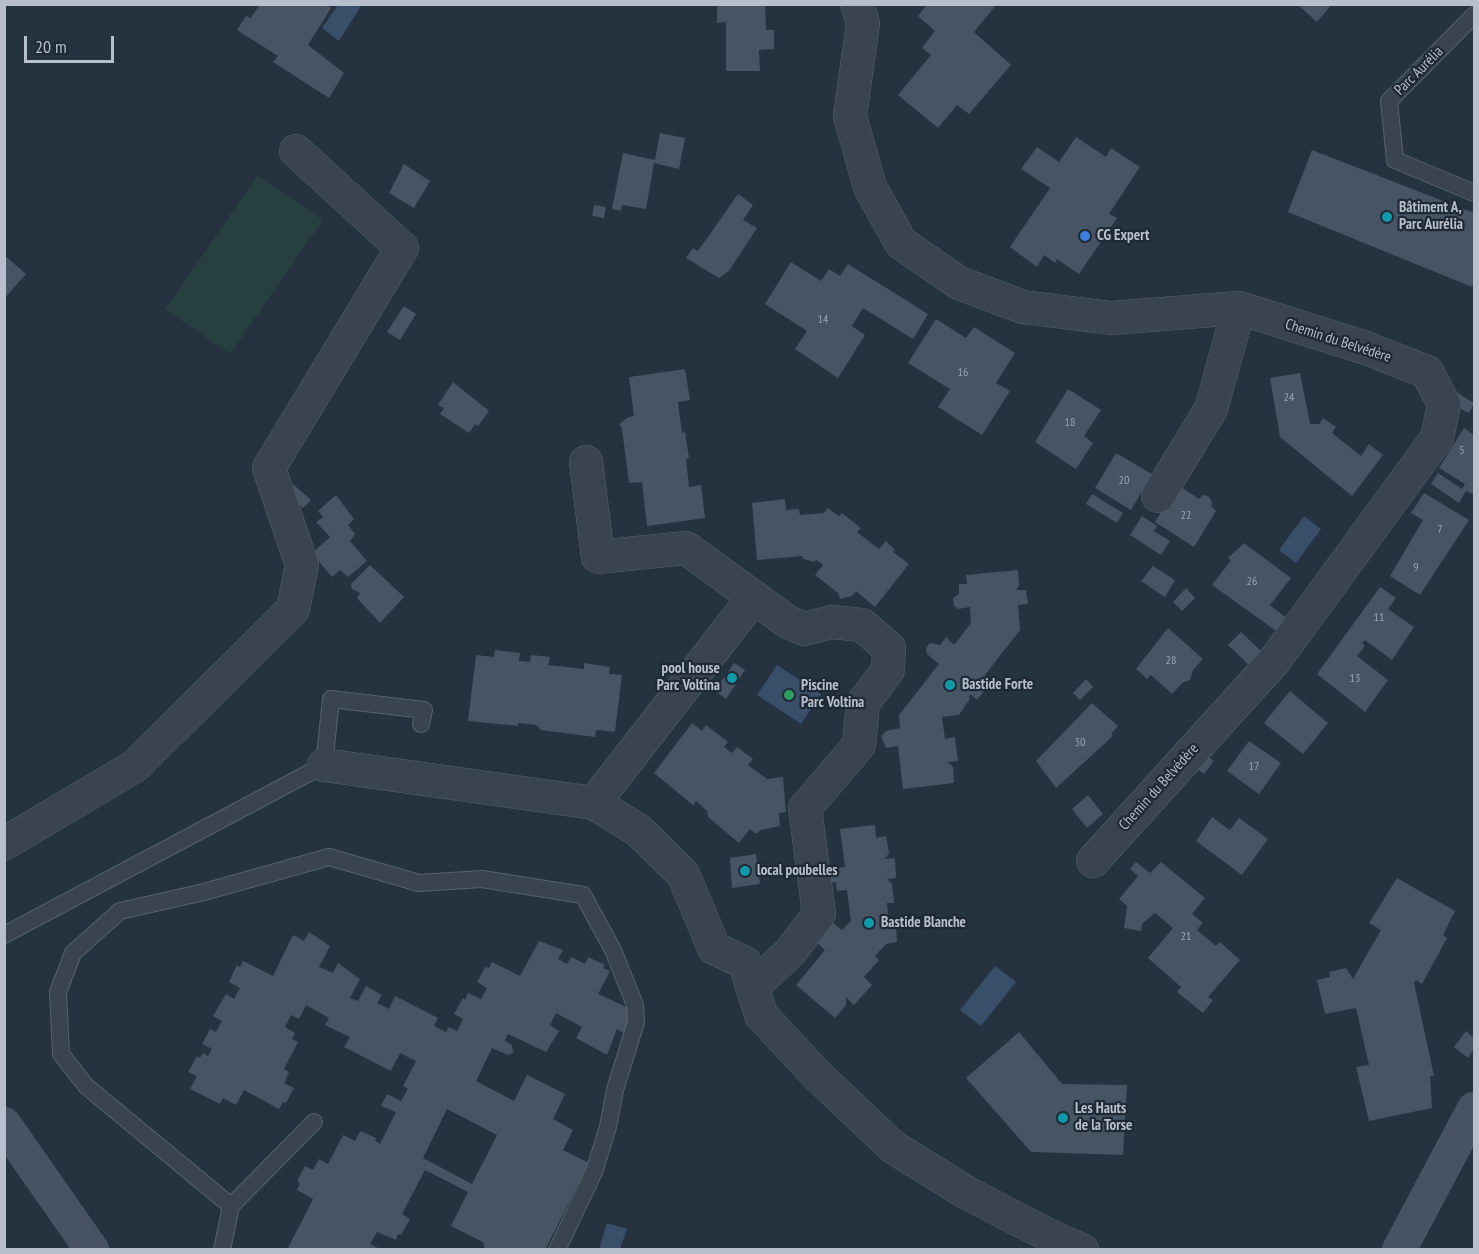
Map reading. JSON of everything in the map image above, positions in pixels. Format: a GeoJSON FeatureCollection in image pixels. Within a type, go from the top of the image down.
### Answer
{"type":"FeatureCollection","features":[{"type":"Feature","properties":{"kind":"street","name":"Chemin du Belvédère"},"geometry":{"type":"LineString","coordinates":[[857,4],[863,23],[850,116],[870,187],[901,243],[959,283],[1023,307],[1111,318],[1239,308],[1365,348],[1427,372],[1444,404],[1437,438],[1275,660],[1093,861]]}},
{"type":"Feature","properties":{"kind":"street"},"geometry":{"type":"LineString","coordinates":[[4,844],[135,766],[293,609],[302,565],[268,468],[402,248],[296,151]]}},
{"type":"Feature","properties":{"kind":"street"},"geometry":{"type":"LineString","coordinates":[[1158,496],[1211,409],[1239,308]]}},
{"type":"Feature","properties":{"kind":"street"},"geometry":{"type":"LineString","coordinates":[[586,462],[598,557],[686,548],[788,622],[804,629],[832,621],[862,625],[889,648],[888,670],[863,703],[859,746],[805,808],[819,914],[791,951],[753,988]]}},
{"type":"Feature","properties":{"kind":"street"},"geometry":{"type":"LineString","coordinates":[[594,803],[754,597]]}},
{"type":"Feature","properties":{"kind":"street"},"geometry":{"type":"LineString","coordinates":[[324,765],[594,803],[638,830],[683,874],[714,948],[745,963],[761,1015],[817,1076],[893,1147],[967,1193],[1082,1250]]}},
{"type":"Feature","properties":{"kind":"street"},"geometry":{"type":"LineString","coordinates":[[1399,1250],[1474,1109]]}},
{"type":"Feature","properties":{"kind":"street"},"geometry":{"type":"LineString","coordinates":[[4,1124],[92,1250]]}},
{"type":"Feature","properties":{"kind":"lane","name":"Parc Aurélia"},"geometry":{"type":"LineString","coordinates":[[1474,15],[1389,101],[1395,160],[1474,193]]}},
{"type":"Feature","properties":{"kind":"lane"},"geometry":{"type":"LineString","coordinates":[[4,935],[324,765],[331,699],[424,710],[421,724]]}},
{"type":"Feature","properties":{"kind":"lane"},"geometry":{"type":"LineString","coordinates":[[231,1206],[86,1086],[61,1054],[58,992],[73,952],[120,911],[204,892],[329,857],[419,883],[482,879],[583,895],[613,950],[636,1005],[636,1022],[615,1090],[608,1127],[594,1172],[557,1250]]}},
{"type":"Feature","properties":{"kind":"lane"},"geometry":{"type":"LineString","coordinates":[[222,1250],[231,1206],[314,1122]]}},
{"type":"Feature","properties":{"kind":"green space"},"geometry":{"type":"Polygon","coordinates":[[[258,175],[323,220],[230,354],[165,309],[258,175]]]}},
{"type":"Feature","properties":{"kind":"water"},"geometry":{"type":"Polygon","coordinates":[[[338,5],[361,6],[339,41],[322,28],[338,5]]]}},
{"type":"Feature","properties":{"kind":"water"},"geometry":{"type":"Polygon","coordinates":[[[1304,516],[1321,529],[1296,563],[1279,550],[1304,516]]]}},
{"type":"Feature","properties":{"kind":"water","name":"Piscine Parc Voltina"},"geometry":{"type":"Polygon","coordinates":[[[777,665],[821,694],[801,724],[757,695],[777,665]]]}},
{"type":"Feature","properties":{"kind":"water"},"geometry":{"type":"Polygon","coordinates":[[[995,966],[1016,982],[981,1026],[960,1010],[995,966]]]}},
{"type":"Feature","properties":{"kind":"water"},"geometry":{"type":"Polygon","coordinates":[[[607,1223],[627,1229],[620,1249],[599,1249],[607,1223]]]}},
{"type":"Feature","properties":{"kind":"building"},"geometry":{"type":"Polygon","coordinates":[[[260,4],[326,4],[331,8],[308,45],[344,73],[329,98],[273,62],[278,56],[237,30],[246,16],[251,18],[260,4]]]}},
{"type":"Feature","properties":{"kind":"building"},"geometry":{"type":"Polygon","coordinates":[[[717,4],[765,4],[766,30],[774,30],[774,49],[759,50],[760,71],[726,71],[726,22],[717,23],[717,4]]]}},
{"type":"Feature","properties":{"kind":"building"},"geometry":{"type":"Polygon","coordinates":[[[927,4],[997,4],[974,32],[1011,65],[969,114],[957,105],[938,128],[898,95],[931,55],[922,48],[935,31],[918,16],[927,4]]]}},
{"type":"Feature","properties":{"kind":"building"},"geometry":{"type":"Polygon","coordinates":[[[1297,4],[1332,4],[1317,22],[1297,4]]]}},
{"type":"Feature","properties":{"kind":"building"},"geometry":{"type":"Polygon","coordinates":[[[660,133],[685,138],[679,169],[654,163],[646,209],[622,205],[621,211],[612,209],[623,153],[655,160],[660,133]]]}},
{"type":"Feature","properties":{"kind":"building"},"geometry":{"type":"Polygon","coordinates":[[[1076,137],[1106,157],[1111,148],[1140,167],[1109,214],[1117,218],[1079,274],[1057,259],[1055,263],[1044,255],[1037,267],[1010,247],[1050,188],[1021,169],[1037,147],[1059,162],[1076,137]]]}},
{"type":"Feature","properties":{"kind":"building","name":"Bâtiment A, Parc Aurélia"},"geometry":{"type":"Polygon","coordinates":[[[1312,150],[1474,213],[1474,281],[1472,287],[1288,212],[1312,150]]]}},
{"type":"Feature","properties":{"kind":"building"},"geometry":{"type":"Polygon","coordinates":[[[404,164],[430,181],[414,208],[389,193],[404,164]]]}},
{"type":"Feature","properties":{"kind":"building"},"geometry":{"type":"Polygon","coordinates":[[[738,194],[753,205],[743,220],[757,228],[729,271],[719,278],[686,258],[693,248],[698,251],[738,194]]]}},
{"type":"Feature","properties":{"kind":"building"},"geometry":{"type":"Polygon","coordinates":[[[594,205],[606,207],[604,218],[592,216],[594,205]]]}},
{"type":"Feature","properties":{"kind":"building"},"geometry":{"type":"Polygon","coordinates":[[[4,255],[26,274],[4,299],[4,255]]]}},
{"type":"Feature","properties":{"kind":"building"},"geometry":{"type":"Polygon","coordinates":[[[791,262],[821,281],[829,269],[840,276],[848,264],[928,314],[913,339],[863,308],[852,326],[865,335],[838,378],[795,349],[807,331],[765,304],[791,262]]]}},
{"type":"Feature","properties":{"kind":"building"},"geometry":{"type":"Polygon","coordinates":[[[404,306],[416,314],[400,340],[387,332],[404,306]]]}},
{"type":"Feature","properties":{"kind":"building"},"geometry":{"type":"Polygon","coordinates":[[[936,319],[966,338],[974,327],[1015,353],[996,383],[1010,391],[982,435],[938,407],[950,389],[908,363],[936,319]]]}},
{"type":"Feature","properties":{"kind":"building"},"geometry":{"type":"Polygon","coordinates":[[[685,369],[690,400],[678,402],[682,433],[685,432],[689,458],[686,459],[689,487],[701,485],[705,518],[647,526],[642,482],[629,483],[622,429],[619,424],[634,416],[629,377],[685,369]]]}},
{"type":"Feature","properties":{"kind":"building"},"geometry":{"type":"Polygon","coordinates":[[[1300,373],[1310,424],[1319,424],[1323,418],[1336,427],[1332,433],[1361,456],[1369,444],[1383,455],[1352,496],[1280,437],[1270,378],[1300,373]]]}},
{"type":"Feature","properties":{"kind":"building"},"geometry":{"type":"Polygon","coordinates":[[[453,382],[489,411],[478,426],[475,424],[469,433],[440,414],[444,408],[438,405],[453,382]]]}},
{"type":"Feature","properties":{"kind":"building"},"geometry":{"type":"Polygon","coordinates":[[[1068,389],[1101,410],[1084,436],[1093,443],[1076,469],[1035,442],[1068,389]]]}},
{"type":"Feature","properties":{"kind":"building"},"geometry":{"type":"Polygon","coordinates":[[[1456,392],[1474,403],[1469,413],[1455,406],[1456,392]]]}},
{"type":"Feature","properties":{"kind":"building"},"geometry":{"type":"Polygon","coordinates":[[[1464,428],[1474,435],[1474,494],[1466,491],[1459,503],[1431,484],[1438,473],[1462,489],[1465,484],[1439,468],[1464,428]]]}},
{"type":"Feature","properties":{"kind":"building"},"geometry":{"type":"Polygon","coordinates":[[[1116,453],[1152,474],[1131,510],[1095,488],[1116,453]]]}},
{"type":"Feature","properties":{"kind":"building"},"geometry":{"type":"Polygon","coordinates":[[[294,485],[311,500],[303,508],[290,496],[294,485]]]}},
{"type":"Feature","properties":{"kind":"building"},"geometry":{"type":"Polygon","coordinates":[[[1178,485],[1199,499],[1203,495],[1208,496],[1212,502],[1211,506],[1216,511],[1194,547],[1155,522],[1178,485]]]}},
{"type":"Feature","properties":{"kind":"building"},"geometry":{"type":"Polygon","coordinates":[[[1424,493],[1469,520],[1420,595],[1390,576],[1423,520],[1411,513],[1424,493]]]}},
{"type":"Feature","properties":{"kind":"building"},"geometry":{"type":"Polygon","coordinates":[[[1092,494],[1123,513],[1117,523],[1086,504],[1092,494]]]}},
{"type":"Feature","properties":{"kind":"building"},"geometry":{"type":"Polygon","coordinates":[[[336,495],[354,519],[348,525],[355,534],[350,541],[367,561],[348,577],[340,570],[332,577],[312,553],[330,537],[316,522],[323,517],[318,511],[336,495]]]}},
{"type":"Feature","properties":{"kind":"building"},"geometry":{"type":"Polygon","coordinates":[[[785,499],[786,510],[799,509],[800,515],[824,513],[828,508],[839,516],[842,513],[861,528],[857,532],[879,549],[886,541],[895,550],[893,552],[909,564],[875,607],[856,591],[852,596],[840,599],[838,593],[815,575],[823,565],[816,560],[814,562],[803,559],[803,556],[757,560],[752,503],[785,499]]]}},
{"type":"Feature","properties":{"kind":"building"},"geometry":{"type":"Polygon","coordinates":[[[1142,516],[1157,526],[1154,531],[1170,541],[1161,555],[1130,535],[1142,516]]]}},
{"type":"Feature","properties":{"kind":"building"},"geometry":{"type":"Polygon","coordinates":[[[1244,543],[1291,578],[1270,605],[1289,620],[1279,633],[1212,585],[1231,560],[1228,558],[1244,543]]]}},
{"type":"Feature","properties":{"kind":"building"},"geometry":{"type":"Polygon","coordinates":[[[370,565],[404,597],[380,623],[357,598],[360,593],[352,589],[351,584],[370,565]]]}},
{"type":"Feature","properties":{"kind":"building"},"geometry":{"type":"Polygon","coordinates":[[[1153,566],[1175,580],[1165,597],[1141,581],[1153,566]]]}},
{"type":"Feature","properties":{"kind":"building","name":"Bastide Forte"},"geometry":{"type":"Polygon","coordinates":[[[1018,570],[1019,586],[1016,590],[1026,590],[1028,604],[1018,605],[1020,630],[985,675],[992,681],[977,700],[970,694],[969,700],[959,715],[942,717],[945,739],[955,737],[958,761],[947,762],[953,766],[954,783],[903,789],[898,746],[886,748],[881,736],[886,731],[900,728],[899,715],[939,664],[927,654],[926,648],[930,643],[940,645],[946,637],[954,645],[971,623],[970,607],[958,609],[954,606],[953,598],[959,594],[959,584],[967,584],[966,575],[1018,570]]]}},
{"type":"Feature","properties":{"kind":"building"},"geometry":{"type":"Polygon","coordinates":[[[1380,587],[1396,598],[1388,609],[1414,627],[1392,660],[1365,640],[1362,643],[1365,646],[1357,656],[1388,680],[1365,712],[1317,674],[1380,587]]]}},
{"type":"Feature","properties":{"kind":"building"},"geometry":{"type":"Polygon","coordinates":[[[1186,588],[1195,598],[1182,611],[1173,602],[1186,588]]]}},
{"type":"Feature","properties":{"kind":"building"},"geometry":{"type":"Polygon","coordinates":[[[1168,628],[1203,659],[1193,670],[1190,680],[1182,683],[1172,694],[1151,675],[1147,679],[1136,669],[1168,628]]]}},
{"type":"Feature","properties":{"kind":"building"},"geometry":{"type":"Polygon","coordinates":[[[1241,632],[1262,652],[1250,666],[1228,645],[1241,632]]]}},
{"type":"Feature","properties":{"kind":"building"},"geometry":{"type":"Polygon","coordinates":[[[495,650],[520,653],[519,661],[530,662],[531,655],[550,657],[548,665],[584,669],[584,663],[610,667],[609,674],[622,675],[615,732],[596,730],[595,737],[541,730],[536,725],[518,723],[518,726],[468,721],[476,655],[494,657],[495,650]]]}},
{"type":"Feature","properties":{"kind":"building","name":"pool house Parc Voltina"},"geometry":{"type":"Polygon","coordinates":[[[734,663],[745,670],[726,699],[715,691],[734,663]]]}},
{"type":"Feature","properties":{"kind":"building"},"geometry":{"type":"Polygon","coordinates":[[[1086,679],[1093,687],[1080,700],[1073,693],[1086,679]]]}},
{"type":"Feature","properties":{"kind":"building"},"geometry":{"type":"Polygon","coordinates":[[[1290,691],[1328,723],[1303,754],[1264,723],[1290,691]]]}},
{"type":"Feature","properties":{"kind":"building"},"geometry":{"type":"Polygon","coordinates":[[[1092,703],[1118,726],[1111,734],[1113,736],[1056,788],[1036,761],[1092,703]]]}},
{"type":"Feature","properties":{"kind":"building"},"geometry":{"type":"Polygon","coordinates":[[[692,723],[702,731],[706,725],[728,742],[724,747],[732,753],[737,747],[753,759],[748,765],[767,779],[783,777],[786,812],[779,813],[780,826],[761,830],[756,834],[750,829],[739,843],[708,817],[707,811],[696,801],[693,805],[654,773],[692,723]]]}},
{"type":"Feature","properties":{"kind":"building"},"geometry":{"type":"Polygon","coordinates":[[[1249,741],[1281,763],[1259,794],[1227,771],[1249,741]]]}},
{"type":"Feature","properties":{"kind":"building"},"geometry":{"type":"Polygon","coordinates":[[[1206,755],[1214,761],[1204,774],[1196,768],[1206,755]]]}},
{"type":"Feature","properties":{"kind":"building"},"geometry":{"type":"Polygon","coordinates":[[[1088,795],[1103,814],[1087,828],[1072,809],[1088,795]]]}},
{"type":"Feature","properties":{"kind":"building"},"geometry":{"type":"Polygon","coordinates":[[[1212,817],[1230,830],[1239,818],[1268,839],[1242,875],[1196,841],[1212,817]]]}},
{"type":"Feature","properties":{"kind":"building","name":"Bastide Blanche"},"geometry":{"type":"Polygon","coordinates":[[[875,825],[876,838],[886,836],[889,853],[885,859],[895,858],[896,878],[887,879],[892,884],[894,903],[887,903],[889,926],[896,925],[897,942],[886,944],[875,956],[879,960],[864,977],[872,985],[854,1005],[846,997],[846,1005],[835,1018],[796,985],[825,950],[813,939],[832,922],[842,930],[851,921],[847,890],[837,891],[836,882],[830,883],[829,869],[845,867],[840,829],[875,825]]]}},
{"type":"Feature","properties":{"kind":"building","name":"local poubelles"},"geometry":{"type":"Polygon","coordinates":[[[756,854],[760,884],[732,888],[730,858],[756,854]]]}},
{"type":"Feature","properties":{"kind":"building"},"geometry":{"type":"Polygon","coordinates":[[[1136,862],[1150,873],[1161,862],[1205,898],[1192,914],[1203,923],[1197,930],[1216,946],[1220,942],[1240,960],[1208,997],[1213,1000],[1203,1013],[1177,992],[1181,987],[1148,958],[1173,928],[1155,913],[1142,924],[1141,931],[1124,928],[1127,906],[1119,899],[1138,876],[1130,869],[1136,862]]]}},
{"type":"Feature","properties":{"kind":"building"},"geometry":{"type":"Polygon","coordinates":[[[1397,878],[1455,911],[1443,935],[1447,938],[1422,984],[1416,980],[1414,983],[1434,1076],[1430,1076],[1432,1108],[1369,1121],[1356,1067],[1369,1065],[1356,1008],[1325,1014],[1317,980],[1330,977],[1329,972],[1346,968],[1353,979],[1381,930],[1369,923],[1397,878]]]}},
{"type":"Feature","properties":{"kind":"building"},"geometry":{"type":"Polygon","coordinates":[[[309,932],[330,946],[319,967],[333,973],[338,963],[360,979],[350,998],[358,1001],[366,986],[382,995],[377,1003],[389,1009],[395,996],[438,1018],[434,1026],[446,1032],[449,1027],[457,1031],[463,1019],[454,1014],[468,993],[481,999],[487,988],[477,982],[485,967],[489,968],[492,962],[520,976],[539,941],[563,950],[558,959],[567,964],[571,957],[585,964],[588,957],[605,965],[603,968],[610,971],[598,994],[633,1010],[625,1034],[617,1029],[607,1055],[576,1038],[582,1027],[556,1013],[550,1025],[559,1031],[546,1052],[508,1034],[505,1041],[512,1045],[513,1053],[508,1055],[492,1048],[476,1081],[514,1101],[527,1075],[565,1094],[553,1119],[573,1130],[563,1150],[589,1163],[545,1250],[485,1250],[483,1242],[451,1226],[468,1192],[425,1170],[402,1214],[410,1219],[401,1235],[398,1234],[396,1240],[377,1232],[370,1244],[382,1250],[288,1248],[313,1199],[297,1190],[300,1183],[297,1181],[305,1166],[313,1170],[319,1159],[328,1164],[343,1135],[355,1141],[360,1131],[376,1138],[375,1141],[380,1144],[396,1112],[381,1106],[387,1094],[401,1101],[408,1089],[403,1086],[416,1061],[400,1053],[391,1071],[344,1047],[350,1037],[325,1025],[329,1018],[306,1005],[299,1019],[291,1015],[285,1027],[295,1033],[292,1039],[298,1042],[284,1069],[289,1072],[284,1083],[294,1088],[286,1103],[283,1102],[279,1109],[244,1090],[236,1105],[223,1098],[220,1104],[190,1089],[197,1076],[188,1072],[197,1056],[200,1058],[203,1053],[208,1056],[212,1049],[202,1044],[210,1029],[216,1032],[222,1021],[213,1016],[226,994],[234,999],[240,988],[229,982],[237,965],[240,967],[243,961],[273,976],[293,935],[304,941],[309,932]],[[447,1109],[423,1158],[472,1184],[497,1135],[447,1109]]]}},
{"type":"Feature","properties":{"kind":"building"},"geometry":{"type":"Polygon","coordinates":[[[1466,1031],[1474,1038],[1474,1048],[1468,1058],[1454,1047],[1466,1031]]]}},
{"type":"Feature","properties":{"kind":"building","name":"Les Hauts de la Torse"},"geometry":{"type":"Polygon","coordinates":[[[1019,1032],[1062,1084],[1127,1085],[1123,1155],[1031,1152],[966,1078],[1019,1032]]]}},
{"type":"Feature","properties":{"kind":"place","name":"Bâtiment A, Parc Aurélia"},"geometry":{"type":"Point","coordinates":[1387,217]}},
{"type":"Feature","properties":{"kind":"place","name":"CG Expert"},"geometry":{"type":"Point","coordinates":[1085,236]}},
{"type":"Feature","properties":{"kind":"place","name":"pool house Parc Voltina"},"geometry":{"type":"Point","coordinates":[732,678]}},
{"type":"Feature","properties":{"kind":"place","name":"Bastide Forte"},"geometry":{"type":"Point","coordinates":[950,685]}},
{"type":"Feature","properties":{"kind":"place","name":"Piscine Parc Voltina"},"geometry":{"type":"Point","coordinates":[789,695]}},
{"type":"Feature","properties":{"kind":"place","name":"local poubelles"},"geometry":{"type":"Point","coordinates":[745,871]}},
{"type":"Feature","properties":{"kind":"place","name":"Bastide Blanche"},"geometry":{"type":"Point","coordinates":[869,923]}},
{"type":"Feature","properties":{"kind":"place","name":"Les Hauts de la Torse"},"geometry":{"type":"Point","coordinates":[1063,1118]}}]}
